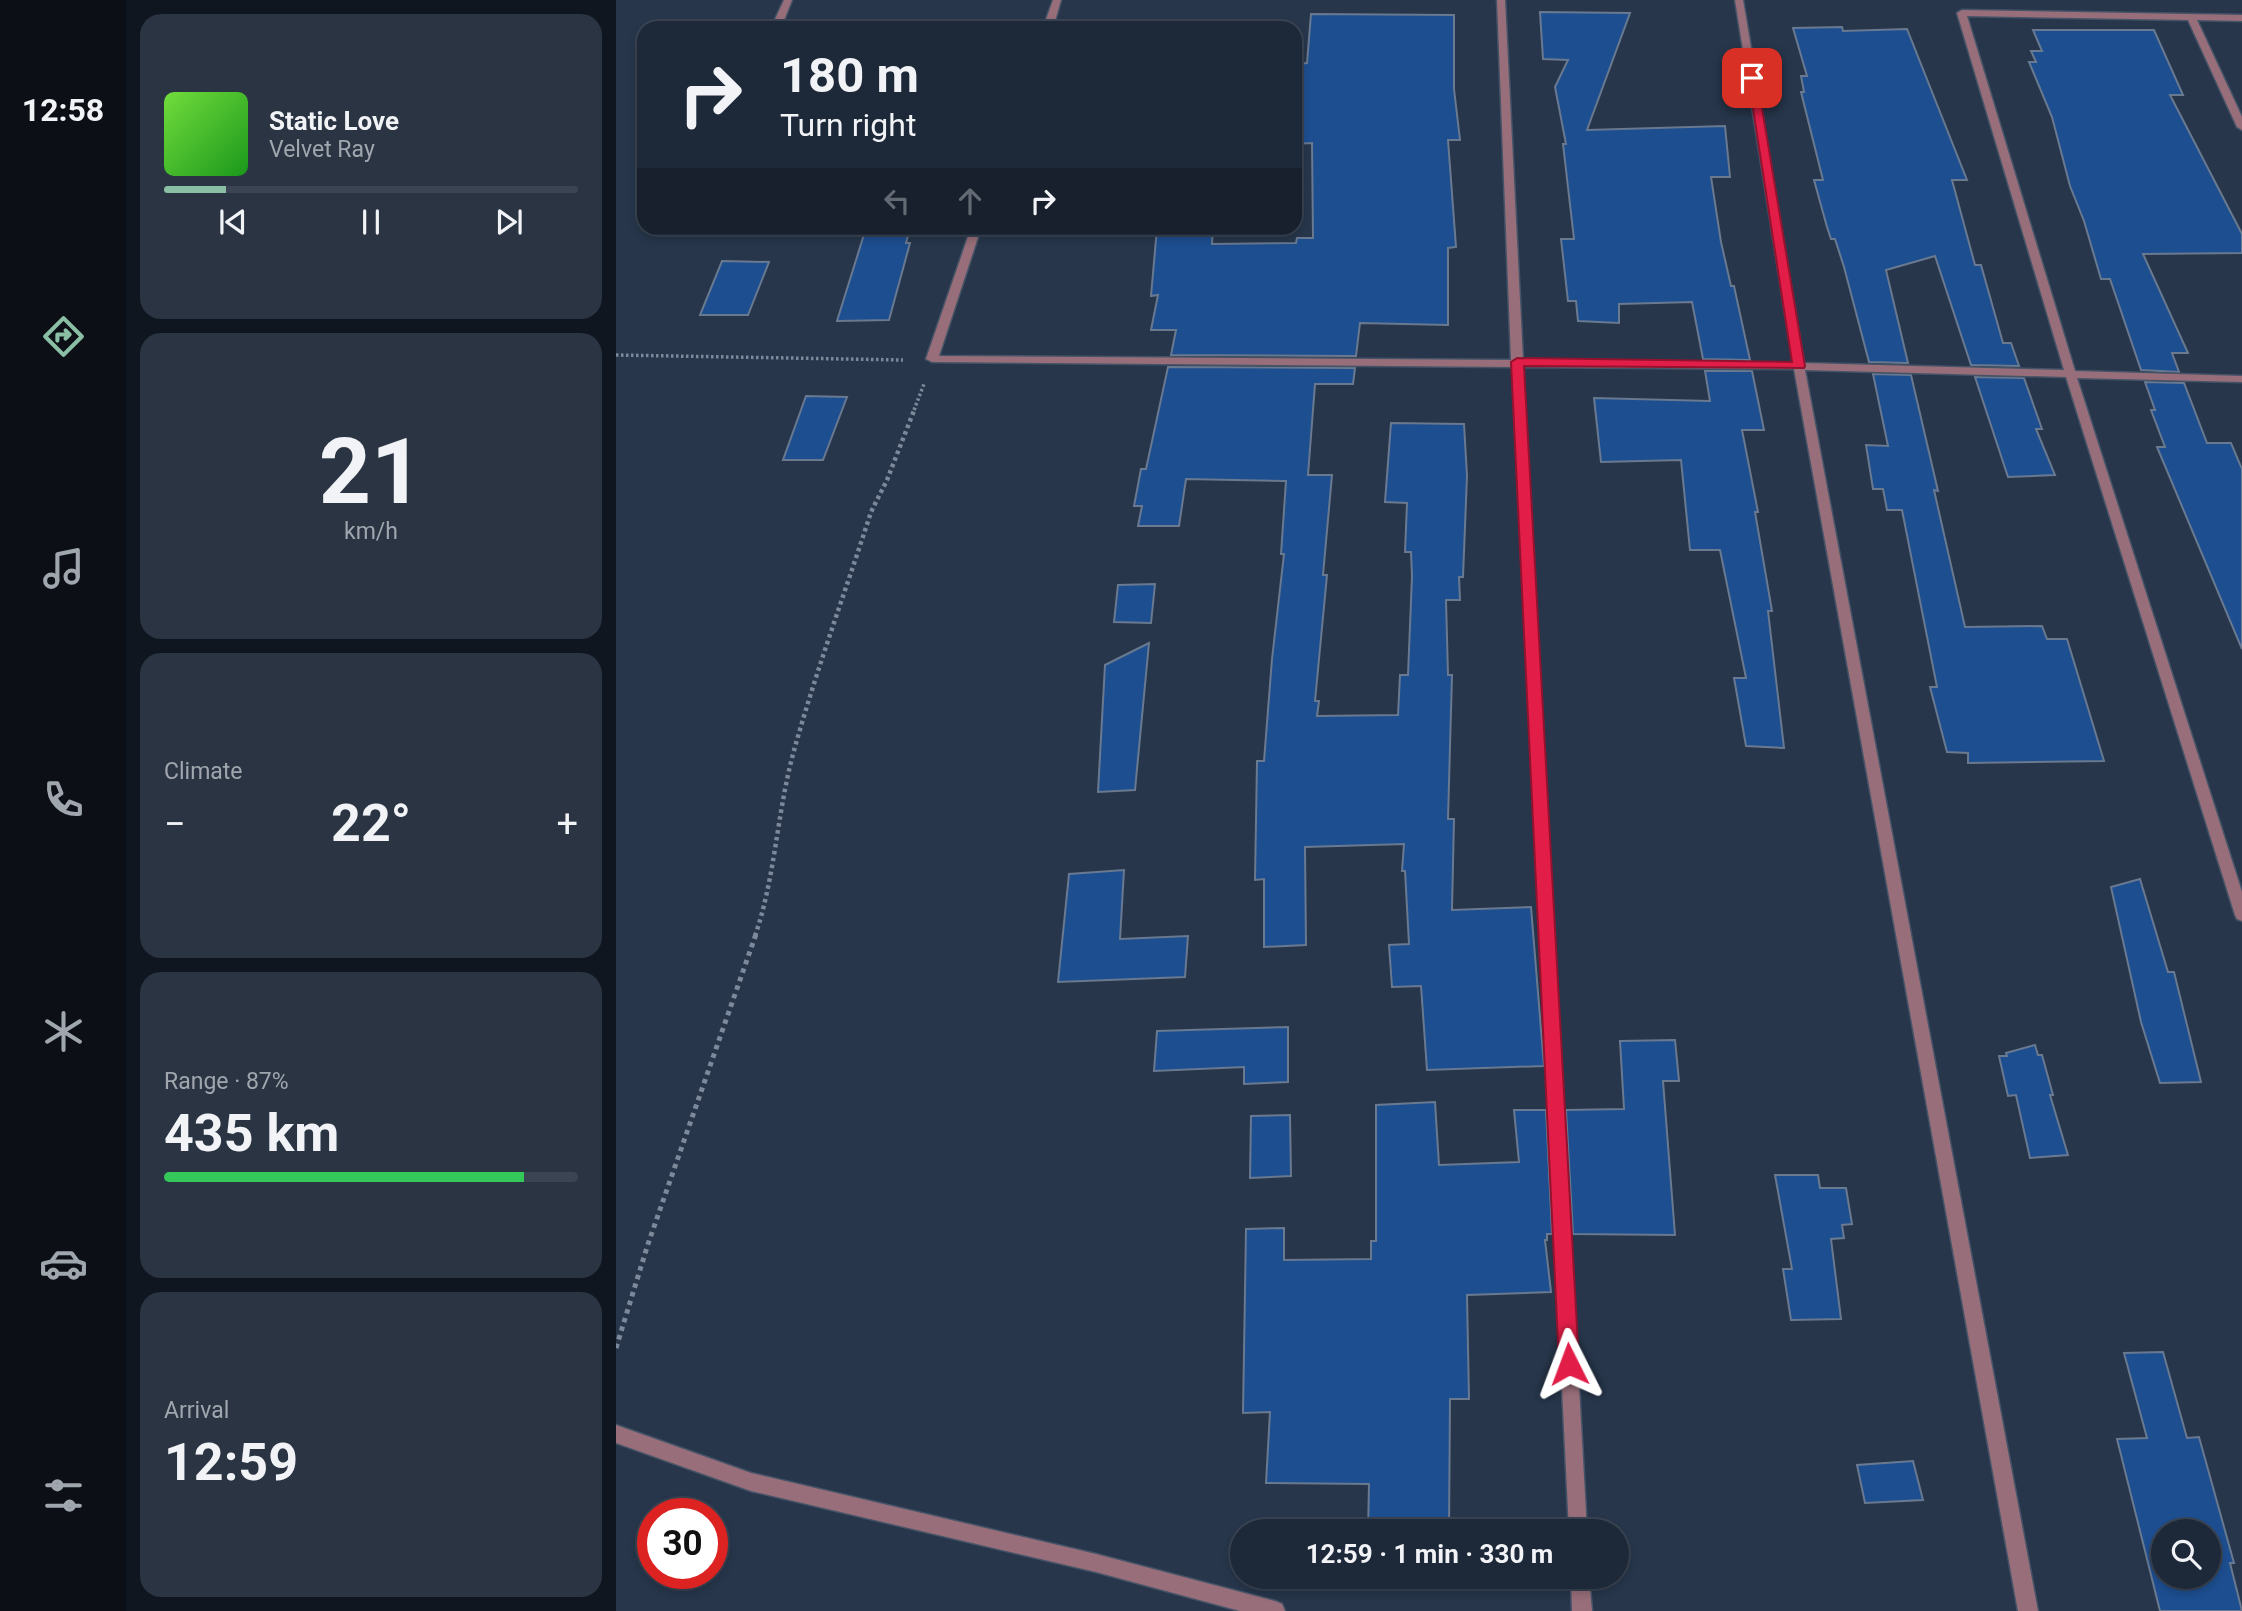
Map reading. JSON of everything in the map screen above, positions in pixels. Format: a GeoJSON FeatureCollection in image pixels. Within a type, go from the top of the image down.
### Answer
{"type":"FeatureCollection","features":[{"type":"Feature","properties":{"kind":"street"},"geometry":{"type":"LineString","coordinates":[[779,21],[788,0]]}},
{"type":"Feature","properties":{"kind":"street"},"geometry":{"type":"LineString","coordinates":[[1050,21],[1057,0]]}},
{"type":"Feature","properties":{"kind":"street"},"geometry":{"type":"LineString","coordinates":[[1501,0],[1517,362],[1577,1519]]}},
{"type":"Feature","properties":{"kind":"street"},"geometry":{"type":"LineString","coordinates":[[1739,0],[1799,366],[2028,1611]]}},
{"type":"Feature","properties":{"kind":"street"},"geometry":{"type":"LineString","coordinates":[[2242,18],[1962,13],[2070,373],[2242,915]]}},
{"type":"Feature","properties":{"kind":"street"},"geometry":{"type":"LineString","coordinates":[[2190,17],[2242,127]]}},
{"type":"Feature","properties":{"kind":"street"},"geometry":{"type":"LineString","coordinates":[[974,235],[932,359],[1799,366],[2242,379]]}},
{"type":"Feature","properties":{"kind":"street"},"geometry":{"type":"LineString","coordinates":[[616,1434],[751,1482],[1096,1563],[1275,1611]]}},
{"type":"Feature","properties":{"kind":"street"},"geometry":{"type":"LineString","coordinates":[[1581,1589],[1582,1611]]}},
{"type":"Feature","properties":{"kind":"path"},"geometry":{"type":"LineString","coordinates":[[616,355],[852,361],[932,359],[909,425],[871,512],[793,749],[764,911],[648,1244],[616,1348]]}},
{"type":"Feature","properties":{"kind":"building"},"geometry":{"type":"Polygon","coordinates":[[[1540,12],[1630,13],[1587,130],[1725,126],[1730,177],[1711,177],[1721,242],[1731,286],[1734,286],[1750,360],[1703,359],[1692,302],[1619,304],[1619,323],[1578,321],[1576,301],[1568,301],[1561,239],[1574,239],[1563,144],[1566,144],[1555,87],[1568,60],[1543,59],[1540,12]]]}},
{"type":"Feature","properties":{"kind":"building"},"geometry":{"type":"Polygon","coordinates":[[[1311,14],[1454,15],[1454,89],[1460,140],[1448,140],[1456,247],[1448,248],[1448,325],[1360,323],[1356,356],[1171,355],[1176,330],[1151,330],[1158,295],[1151,296],[1156,235],[1213,235],[1212,244],[1296,243],[1297,238],[1313,238],[1312,143],[1302,144],[1302,64],[1307,63],[1311,14]]]}},
{"type":"Feature","properties":{"kind":"building"},"geometry":{"type":"Polygon","coordinates":[[[1842,27],[1843,31],[1907,29],[1967,180],[1952,180],[1975,265],[1981,265],[2003,343],[2011,343],[2019,366],[1971,365],[1935,256],[1886,270],[1908,363],[1869,362],[1844,267],[1835,239],[1831,239],[1814,180],[1823,180],[1801,92],[1804,92],[1801,76],[1807,76],[1793,28],[1842,27]]]}},
{"type":"Feature","properties":{"kind":"building"},"geometry":{"type":"Polygon","coordinates":[[[2033,30],[2154,30],[2183,95],[2170,95],[2242,234],[2242,253],[2143,254],[2188,353],[2172,353],[2179,372],[2141,370],[2110,279],[2101,279],[2084,221],[2070,186],[2052,117],[2029,62],[2036,62],[2031,51],[2042,51],[2033,30]]]}},
{"type":"Feature","properties":{"kind":"building"},"geometry":{"type":"Polygon","coordinates":[[[864,235],[908,235],[906,243],[910,243],[889,320],[837,321],[864,235]]]}},
{"type":"Feature","properties":{"kind":"building"},"geometry":{"type":"Polygon","coordinates":[[[722,261],[769,262],[748,315],[700,315],[722,261]]]}},
{"type":"Feature","properties":{"kind":"building"},"geometry":{"type":"Polygon","coordinates":[[[1168,367],[1355,368],[1353,384],[1315,384],[1308,475],[1332,475],[1323,575],[1327,575],[1315,701],[1319,701],[1317,716],[1398,715],[1400,675],[1408,675],[1412,576],[1411,552],[1405,552],[1407,503],[1385,502],[1391,423],[1464,424],[1467,476],[1463,577],[1459,577],[1460,600],[1446,600],[1448,675],[1452,675],[1448,819],[1454,819],[1452,910],[1531,907],[1544,1066],[1427,1070],[1421,986],[1392,987],[1389,945],[1409,944],[1405,871],[1402,871],[1404,844],[1305,847],[1306,945],[1264,947],[1264,879],[1255,880],[1257,761],[1264,761],[1284,554],[1281,554],[1286,481],[1186,479],[1179,526],[1138,526],[1142,506],[1134,506],[1141,469],[1146,469],[1168,367]]]}},
{"type":"Feature","properties":{"kind":"building"},"geometry":{"type":"Polygon","coordinates":[[[1705,371],[1752,371],[1764,430],[1742,430],[1758,512],[1755,512],[1772,611],[1768,611],[1784,748],[1746,746],[1734,678],[1746,678],[1720,550],[1690,550],[1681,460],[1601,462],[1594,398],[1710,401],[1705,371]]]}},
{"type":"Feature","properties":{"kind":"building"},"geometry":{"type":"Polygon","coordinates":[[[1873,374],[1911,375],[1965,627],[2042,626],[2047,639],[2067,639],[2104,761],[1968,763],[1968,753],[1947,752],[1930,687],[1937,687],[1902,510],[1887,510],[1883,489],[1873,489],[1866,445],[1888,446],[1873,374]]]}},
{"type":"Feature","properties":{"kind":"building"},"geometry":{"type":"Polygon","coordinates":[[[1975,377],[2024,378],[2042,429],[2036,429],[2055,475],[2008,477],[1975,377]]]}},
{"type":"Feature","properties":{"kind":"building"},"geometry":{"type":"Polygon","coordinates":[[[2145,382],[2184,383],[2207,443],[2231,443],[2242,469],[2242,649],[2157,447],[2165,447],[2151,410],[2155,410],[2145,382]]]}},
{"type":"Feature","properties":{"kind":"building"},"geometry":{"type":"Polygon","coordinates":[[[806,396],[847,397],[823,460],[783,460],[806,396]]]}},
{"type":"Feature","properties":{"kind":"building"},"geometry":{"type":"Polygon","coordinates":[[[1155,584],[1151,623],[1114,622],[1118,585],[1155,584]]]}},
{"type":"Feature","properties":{"kind":"building"},"geometry":{"type":"Polygon","coordinates":[[[1149,643],[1135,790],[1098,792],[1105,665],[1149,643]]]}},
{"type":"Feature","properties":{"kind":"building"},"geometry":{"type":"Polygon","coordinates":[[[1124,870],[1120,939],[1188,936],[1185,977],[1058,982],[1069,874],[1124,870]]]}},
{"type":"Feature","properties":{"kind":"building"},"geometry":{"type":"Polygon","coordinates":[[[2140,879],[2168,972],[2174,972],[2201,1082],[2160,1083],[2141,1022],[2111,887],[2140,879]]]}},
{"type":"Feature","properties":{"kind":"building"},"geometry":{"type":"Polygon","coordinates":[[[1288,1027],[1288,1082],[1244,1084],[1244,1067],[1154,1071],[1157,1031],[1288,1027]]]}},
{"type":"Feature","properties":{"kind":"building"},"geometry":{"type":"Polygon","coordinates":[[[1675,1040],[1679,1081],[1663,1081],[1675,1235],[1573,1234],[1566,1110],[1624,1109],[1620,1041],[1675,1040]]]}},
{"type":"Feature","properties":{"kind":"building"},"geometry":{"type":"Polygon","coordinates":[[[2035,1045],[2038,1055],[2042,1055],[2053,1095],[2050,1095],[2068,1155],[2030,1158],[2016,1095],[2008,1096],[1999,1056],[2007,1056],[2006,1053],[2035,1045]]]}},
{"type":"Feature","properties":{"kind":"building"},"geometry":{"type":"Polygon","coordinates":[[[1435,1102],[1439,1165],[1519,1162],[1514,1110],[1546,1110],[1552,1234],[1547,1234],[1545,1240],[1551,1292],[1467,1295],[1469,1399],[1450,1399],[1449,1519],[1368,1519],[1369,1484],[1266,1483],[1270,1412],[1243,1413],[1246,1229],[1284,1228],[1284,1260],[1371,1259],[1371,1241],[1376,1241],[1376,1105],[1435,1102]]]}},
{"type":"Feature","properties":{"kind":"building"},"geometry":{"type":"Polygon","coordinates":[[[1290,1115],[1291,1176],[1250,1178],[1251,1116],[1290,1115]]]}},
{"type":"Feature","properties":{"kind":"building"},"geometry":{"type":"Polygon","coordinates":[[[1775,1175],[1818,1175],[1820,1188],[1846,1188],[1852,1224],[1842,1225],[1844,1238],[1831,1239],[1841,1319],[1791,1320],[1783,1269],[1792,1269],[1775,1175]]]}},
{"type":"Feature","properties":{"kind":"building"},"geometry":{"type":"Polygon","coordinates":[[[2163,1352],[2187,1438],[2199,1437],[2234,1563],[2230,1563],[2242,1611],[2160,1611],[2154,1589],[2221,1589],[2221,1519],[2151,1519],[2151,1575],[2117,1439],[2147,1438],[2124,1353],[2163,1352]]]}},
{"type":"Feature","properties":{"kind":"building"},"geometry":{"type":"Polygon","coordinates":[[[1913,1461],[1923,1500],[1865,1503],[1857,1465],[1913,1461]]]}},
{"type":"Feature","properties":{"kind":"route"},"geometry":{"type":"LineString","coordinates":[[1569,1364],[1517,362],[1799,366],[1752,78]]}}]}
